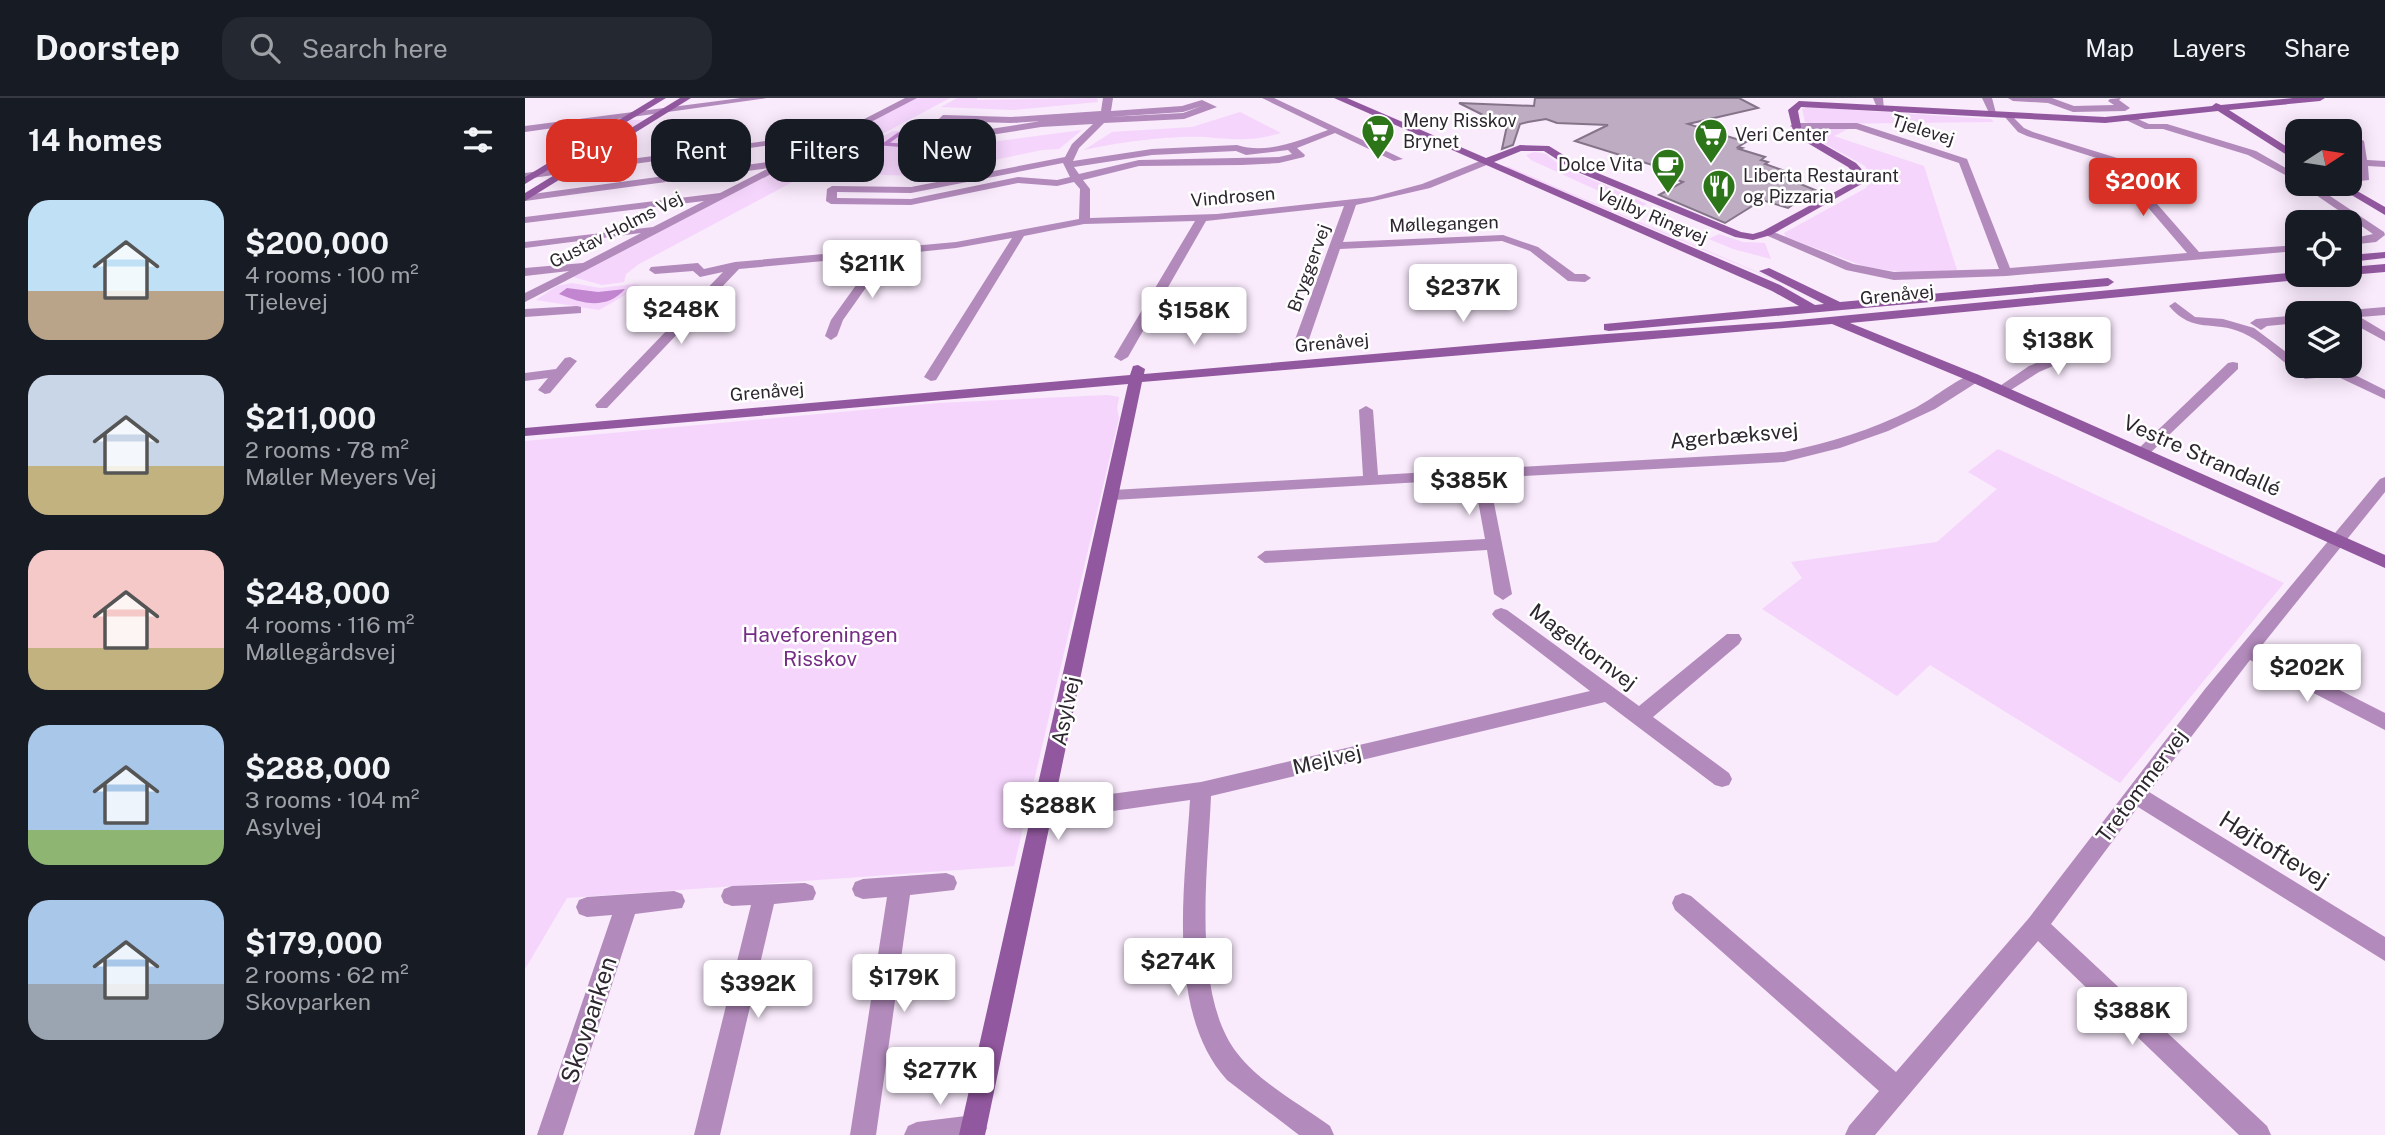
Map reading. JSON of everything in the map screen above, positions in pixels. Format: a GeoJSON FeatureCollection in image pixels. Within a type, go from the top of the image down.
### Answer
{"type":"FeatureCollection","features":[{"type":"Feature","properties":{"kind":"street"},"geometry":{"type":"LineString","coordinates":[[525,179],[538,174],[661,98]]}},
{"type":"Feature","properties":{"kind":"street"},"geometry":{"type":"LineString","coordinates":[[637,129],[686,98]]}},
{"type":"Feature","properties":{"kind":"street"},"geometry":{"type":"LineString","coordinates":[[525,129],[762,98]]}},
{"type":"Feature","properties":{"kind":"street","name":"Gustav Holms Vej"},"geometry":{"type":"LineString","coordinates":[[871,119],[912,98]]}},
{"type":"Feature","properties":{"kind":"street"},"geometry":{"type":"LineString","coordinates":[[1068,162],[1079,142],[1106,116],[1108,98]]}},
{"type":"Feature","properties":{"kind":"street"},"geometry":{"type":"LineString","coordinates":[[1266,98],[1398,159]]}},
{"type":"Feature","properties":{"kind":"street","name":"Vejlby Ringvej"},"geometry":{"type":"LineString","coordinates":[[1339,98],[1776,288],[1834,320]]}},
{"type":"Feature","properties":{"kind":"street","name":"Vejlby Ringvej"},"geometry":{"type":"LineString","coordinates":[[1364,98],[1783,278],[1838,306]]}},
{"type":"Feature","properties":{"kind":"street"},"geometry":{"type":"LineString","coordinates":[[1987,98],[1994,115]]}},
{"type":"Feature","properties":{"kind":"street"},"geometry":{"type":"LineString","coordinates":[[2013,98],[2049,100],[2073,109],[2131,114]]}},
{"type":"Feature","properties":{"kind":"street"},"geometry":{"type":"LineString","coordinates":[[2116,98],[2113,101],[2148,127],[2164,126],[2252,153],[2285,172]]}},
{"type":"Feature","properties":{"kind":"street"},"geometry":{"type":"LineString","coordinates":[[2204,98],[2285,151]]}},
{"type":"Feature","properties":{"kind":"street"},"geometry":{"type":"LineString","coordinates":[[1485,162],[1527,146],[1546,148],[1579,169],[1739,235],[1752,237],[1766,233],[1856,185],[1861,177],[1852,164],[1803,138],[1795,126],[1794,106],[1880,103],[1994,115],[2083,120],[2320,98]]}},
{"type":"Feature","properties":{"kind":"street"},"geometry":{"type":"LineString","coordinates":[[1106,116],[983,133],[932,130],[943,118],[1011,120],[1106,116],[1184,116],[1212,107]]}},
{"type":"Feature","properties":{"kind":"street"},"geometry":{"type":"LineString","coordinates":[[2009,116],[2021,130],[2030,134],[2113,160],[2196,256]]}},
{"type":"Feature","properties":{"kind":"street","name":"Tjelevej"},"geometry":{"type":"LineString","coordinates":[[1795,126],[1857,127],[1963,161],[2006,272]]}},
{"type":"Feature","properties":{"kind":"street"},"geometry":{"type":"LineString","coordinates":[[1244,157],[1237,148],[1114,155],[911,190],[832,189],[831,201],[911,202],[1018,180],[1057,183],[1139,163],[1244,157],[1279,160],[1300,155],[1290,146],[1336,130]]}},
{"type":"Feature","properties":{"kind":"street"},"geometry":{"type":"LineString","coordinates":[[637,160],[765,142]]}},
{"type":"Feature","properties":{"kind":"street"},"geometry":{"type":"LineString","coordinates":[[1068,162],[1085,189],[1084,221]]}},
{"type":"Feature","properties":{"kind":"street","name":"Vindrosen"},"geometry":{"type":"LineString","coordinates":[[655,270],[698,267],[700,272],[815,252],[870,249],[886,251],[1084,221],[1202,218],[1351,203],[1408,192],[1485,162]]}},
{"type":"Feature","properties":{"kind":"street"},"geometry":{"type":"LineString","coordinates":[[2363,163],[2385,164]]}},
{"type":"Feature","properties":{"kind":"street"},"geometry":{"type":"LineString","coordinates":[[525,198],[765,165]]}},
{"type":"Feature","properties":{"kind":"street"},"geometry":{"type":"LineString","coordinates":[[538,174],[546,173]]}},
{"type":"Feature","properties":{"kind":"street","name":"Gustav Holms Vej"},"geometry":{"type":"LineString","coordinates":[[525,298],[765,174]]}},
{"type":"Feature","properties":{"kind":"street"},"geometry":{"type":"LineString","coordinates":[[525,198],[552,182]]}},
{"type":"Feature","properties":{"kind":"street"},"geometry":{"type":"LineString","coordinates":[[525,220],[709,195],[722,196]]}},
{"type":"Feature","properties":{"kind":"street"},"geometry":{"type":"LineString","coordinates":[[2323,196],[2344,210]]}},
{"type":"Feature","properties":{"kind":"street"},"geometry":{"type":"LineString","coordinates":[[2358,196],[2385,212]]}},
{"type":"Feature","properties":{"kind":"street","name":"Bryggervej"},"geometry":{"type":"LineString","coordinates":[[1300,345],[1351,203]]}},
{"type":"Feature","properties":{"kind":"street"},"geometry":{"type":"LineString","coordinates":[[1121,357],[1202,218]]}},
{"type":"Feature","properties":{"kind":"street"},"geometry":{"type":"LineString","coordinates":[[2362,222],[2380,234],[2372,240],[2362,241]]}},
{"type":"Feature","properties":{"kind":"street"},"geometry":{"type":"LineString","coordinates":[[525,245],[643,229],[656,230]]}},
{"type":"Feature","properties":{"kind":"street"},"geometry":{"type":"LineString","coordinates":[[931,377],[1021,232]]}},
{"type":"Feature","properties":{"kind":"street"},"geometry":{"type":"LineString","coordinates":[[1766,233],[1871,273],[1920,277],[2285,248]]}},
{"type":"Feature","properties":{"kind":"street","name":"Møllegangen"},"geometry":{"type":"LineString","coordinates":[[1335,246],[1503,238],[1534,248],[1572,278],[1585,278]]}},
{"type":"Feature","properties":{"kind":"street"},"geometry":{"type":"LineString","coordinates":[[756,264],[764,248]]}},
{"type":"Feature","properties":{"kind":"street"},"geometry":{"type":"LineString","coordinates":[[831,336],[837,320],[886,251]]}},
{"type":"Feature","properties":{"kind":"street"},"geometry":{"type":"LineString","coordinates":[[2362,258],[2385,255]]}},
{"type":"Feature","properties":{"kind":"street","name":"Grenåvej"},"geometry":{"type":"LineString","coordinates":[[525,432],[2285,265]]}},
{"type":"Feature","properties":{"kind":"street"},"geometry":{"type":"LineString","coordinates":[[525,272],[586,266]]}},
{"type":"Feature","properties":{"kind":"street"},"geometry":{"type":"LineString","coordinates":[[602,405],[735,266]]}},
{"type":"Feature","properties":{"kind":"street"},"geometry":{"type":"LineString","coordinates":[[2362,270],[2385,268]]}},
{"type":"Feature","properties":{"kind":"street","name":"Grenåvej"},"geometry":{"type":"LineString","coordinates":[[525,422],[1860,318],[2285,277]]}},
{"type":"Feature","properties":{"kind":"street","name":"Vestre Strandallé"},"geometry":{"type":"LineString","coordinates":[[1838,306],[1974,378]]}},
{"type":"Feature","properties":{"kind":"street"},"geometry":{"type":"LineString","coordinates":[[2175,306],[2192,321],[2223,323],[2249,331],[2310,376],[2338,372],[2385,395]]}},
{"type":"Feature","properties":{"kind":"street"},"geometry":{"type":"LineString","coordinates":[[525,313],[577,310]]}},
{"type":"Feature","properties":{"kind":"street"},"geometry":{"type":"LineString","coordinates":[[2362,314],[2385,311]]}},
{"type":"Feature","properties":{"kind":"street","name":"Vestre Strandallé"},"geometry":{"type":"LineString","coordinates":[[1834,320],[1974,378],[2385,562]]}},
{"type":"Feature","properties":{"kind":"street"},"geometry":{"type":"LineString","coordinates":[[2261,326],[2256,323],[2285,320]]}},
{"type":"Feature","properties":{"kind":"street"},"geometry":{"type":"LineString","coordinates":[[2362,323],[2385,337]]}},
{"type":"Feature","properties":{"kind":"street"},"geometry":{"type":"LineString","coordinates":[[2001,390],[2034,369],[2102,340]]}},
{"type":"Feature","properties":{"kind":"street"},"geometry":{"type":"LineString","coordinates":[[545,390],[569,360]]}},
{"type":"Feature","properties":{"kind":"street"},"geometry":{"type":"LineString","coordinates":[[2142,453],[2233,366]]}},
{"type":"Feature","properties":{"kind":"street"},"geometry":{"type":"LineString","coordinates":[[525,377],[559,373]]}},
{"type":"Feature","properties":{"kind":"street","name":"Asylvej"},"geometry":{"type":"LineString","coordinates":[[973,1132],[1114,495],[1138,374]]}},
{"type":"Feature","properties":{"kind":"street","name":"Agerbæksvej"},"geometry":{"type":"LineString","coordinates":[[1114,495],[1735,461],[1795,455],[1835,446],[1899,422],[1947,397],[1974,378]]}},
{"type":"Feature","properties":{"kind":"street"},"geometry":{"type":"LineString","coordinates":[[1366,410],[1371,481]]}},
{"type":"Feature","properties":{"kind":"street"},"geometry":{"type":"LineString","coordinates":[[1481,475],[1503,594]]}},
{"type":"Feature","properties":{"kind":"street","name":"Tretommervej"},"geometry":{"type":"LineString","coordinates":[[1858,1135],[1895,1088],[2037,925],[2247,651],[2385,482]]}},
{"type":"Feature","properties":{"kind":"street"},"geometry":{"type":"LineString","coordinates":[[1265,556],[1493,544]]}},
{"type":"Feature","properties":{"kind":"street","name":"Mageltornvej"},"geometry":{"type":"LineString","coordinates":[[1501,614],[1722,779]]}},
{"type":"Feature","properties":{"kind":"street","name":"Mageltornvej"},"geometry":{"type":"LineString","coordinates":[[1639,717],[1733,639]]}},
{"type":"Feature","properties":{"kind":"street"},"geometry":{"type":"LineString","coordinates":[[2247,651],[2385,722]]}},
{"type":"Feature","properties":{"kind":"street","name":"Mejlvej"},"geometry":{"type":"LineString","coordinates":[[1043,812],[1201,790],[1607,694]]}},
{"type":"Feature","properties":{"kind":"street"},"geometry":{"type":"LineString","coordinates":[[1201,790],[1196,949],[1202,1009],[1214,1040],[1229,1064],[1321,1135]]}},
{"type":"Feature","properties":{"kind":"street","name":"Højtoftevej"},"geometry":{"type":"LineString","coordinates":[[2135,794],[2385,950]]}},
{"type":"Feature","properties":{"kind":"street"},"geometry":{"type":"LineString","coordinates":[[863,888],[946,883]]}},
{"type":"Feature","properties":{"kind":"street"},"geometry":{"type":"LineString","coordinates":[[863,1135],[900,886]]}},
{"type":"Feature","properties":{"kind":"street"},"geometry":{"type":"LineString","coordinates":[[732,896],[805,892]]}},
{"type":"Feature","properties":{"kind":"street"},"geometry":{"type":"LineString","coordinates":[[707,1135],[765,895]]}},
{"type":"Feature","properties":{"kind":"street"},"geometry":{"type":"LineString","coordinates":[[587,908],[674,901]]}},
{"type":"Feature","properties":{"kind":"street"},"geometry":{"type":"LineString","coordinates":[[1683,903],[1895,1088]]}},
{"type":"Feature","properties":{"kind":"street","name":"Skovparken"},"geometry":{"type":"LineString","coordinates":[[550,1135],[627,905]]}},
{"type":"Feature","properties":{"kind":"street"},"geometry":{"type":"LineString","coordinates":[[2037,925],[2258,1135]]}},
{"type":"Feature","properties":{"kind":"street"},"geometry":{"type":"LineString","coordinates":[[917,1135],[973,1132]]}},
{"type":"Feature","properties":{"kind":"green space"},"geometry":{"type":"Polygon","coordinates":[[[916,98],[950,98],[911,119],[898,119],[898,126],[884,133],[884,119],[876,119],[916,98]]]}},
{"type":"Feature","properties":{"kind":"green space"},"geometry":{"type":"Polygon","coordinates":[[[957,98],[1097,98],[1098,102],[1014,110],[941,107],[957,98]]]}},
{"type":"Feature","properties":{"kind":"green space"},"geometry":{"type":"Polygon","coordinates":[[[1807,107],[1991,119],[1994,122],[1813,124],[1805,122],[1802,109],[1807,107]]]}},
{"type":"Feature","properties":{"kind":"green space"},"geometry":{"type":"Polygon","coordinates":[[[1240,112],[1281,133],[1244,139],[1162,138],[1084,150],[1112,132],[1192,127],[1240,112]]]}},
{"type":"Feature","properties":{"kind":"green space"},"geometry":{"type":"Polygon","coordinates":[[[1848,129],[1834,136],[1924,166],[1957,270],[1908,273],[1866,267],[1786,237],[1784,233],[1866,188],[1872,179],[1865,166],[1809,135],[1806,131],[1848,129]]]}},
{"type":"Feature","properties":{"kind":"green space"},"geometry":{"type":"Polygon","coordinates":[[[1082,130],[1059,149],[996,160],[996,141],[1082,130]]]}},
{"type":"Feature","properties":{"kind":"green space"},"geometry":{"type":"Polygon","coordinates":[[[898,131],[898,175],[884,175],[884,136],[898,131]]]}},
{"type":"Feature","properties":{"kind":"green space"},"geometry":{"type":"Polygon","coordinates":[[[1534,152],[1546,154],[1561,166],[1647,204],[1636,208],[1531,160],[1526,155],[1534,152]]]}},
{"type":"Feature","properties":{"kind":"green space"},"geometry":{"type":"Polygon","coordinates":[[[1505,167],[1725,258],[1797,289],[1505,167]]]}},
{"type":"Feature","properties":{"kind":"green space"},"geometry":{"type":"Polygon","coordinates":[[[765,177],[765,182],[793,182],[639,264],[626,274],[624,282],[602,285],[573,277],[765,177]]]}},
{"type":"Feature","properties":{"kind":"green space"},"geometry":{"type":"Polygon","coordinates":[[[1719,234],[1743,242],[1765,243],[1771,259],[1733,249],[1709,239],[1719,234]]]}},
{"type":"Feature","properties":{"kind":"green space"},"geometry":{"type":"Polygon","coordinates":[[[572,283],[600,288],[634,284],[641,286],[599,310],[536,300],[557,286],[572,283]]]}},
{"type":"Feature","properties":{"kind":"green space","name":"Haveforeningen Risskov"},"geometry":{"type":"Polygon","coordinates":[[[1107,395],[1119,397],[1119,418],[1014,866],[567,898],[525,969],[525,441],[939,403],[1107,395]]]}},
{"type":"Feature","properties":{"kind":"green space"},"geometry":{"type":"Polygon","coordinates":[[[1998,449],[2284,583],[2120,783],[1930,665],[1897,696],[1762,609],[1802,578],[1791,562],[1937,542],[1997,489],[1968,472],[1998,449]]]}},
{"type":"Feature","properties":{"kind":"shaded area"},"geometry":{"type":"Polygon","coordinates":[[[567,288],[598,292],[625,289],[610,300],[594,303],[559,294],[567,288]]]}},
{"type":"Feature","properties":{"kind":"building"},"geometry":{"type":"Polygon","coordinates":[[[1535,98],[1739,98],[1758,108],[1688,124],[1746,142],[1738,147],[1742,148],[1739,149],[1765,157],[1761,160],[1768,162],[1765,164],[1791,173],[1783,177],[1815,190],[1788,208],[1762,200],[1725,223],[1659,195],[1683,182],[1656,172],[1659,167],[1575,141],[1608,125],[1557,123],[1546,119],[1528,122],[1520,124],[1513,145],[1502,149],[1508,121],[1493,120],[1459,103],[1534,106],[1535,98]]]}},
{"type":"Feature","properties":{"kind":"waterway"},"geometry":{"type":"LineString","coordinates":[[898,135],[885,144],[898,145]]}},
{"type":"Feature","properties":{"kind":"place","name":"Meny Risskov Brynet"},"geometry":{"type":"Point","coordinates":[1378,161]}},
{"type":"Feature","properties":{"kind":"place","name":"Veri Center"},"geometry":{"type":"Point","coordinates":[1711,165]}},
{"type":"Feature","properties":{"kind":"place","name":"Dolce Vita"},"geometry":{"type":"Point","coordinates":[1668,195]}},
{"type":"Feature","properties":{"kind":"place","name":"Liberta Restaurant og Pizzaria"},"geometry":{"type":"Point","coordinates":[1719,216]}}]}
